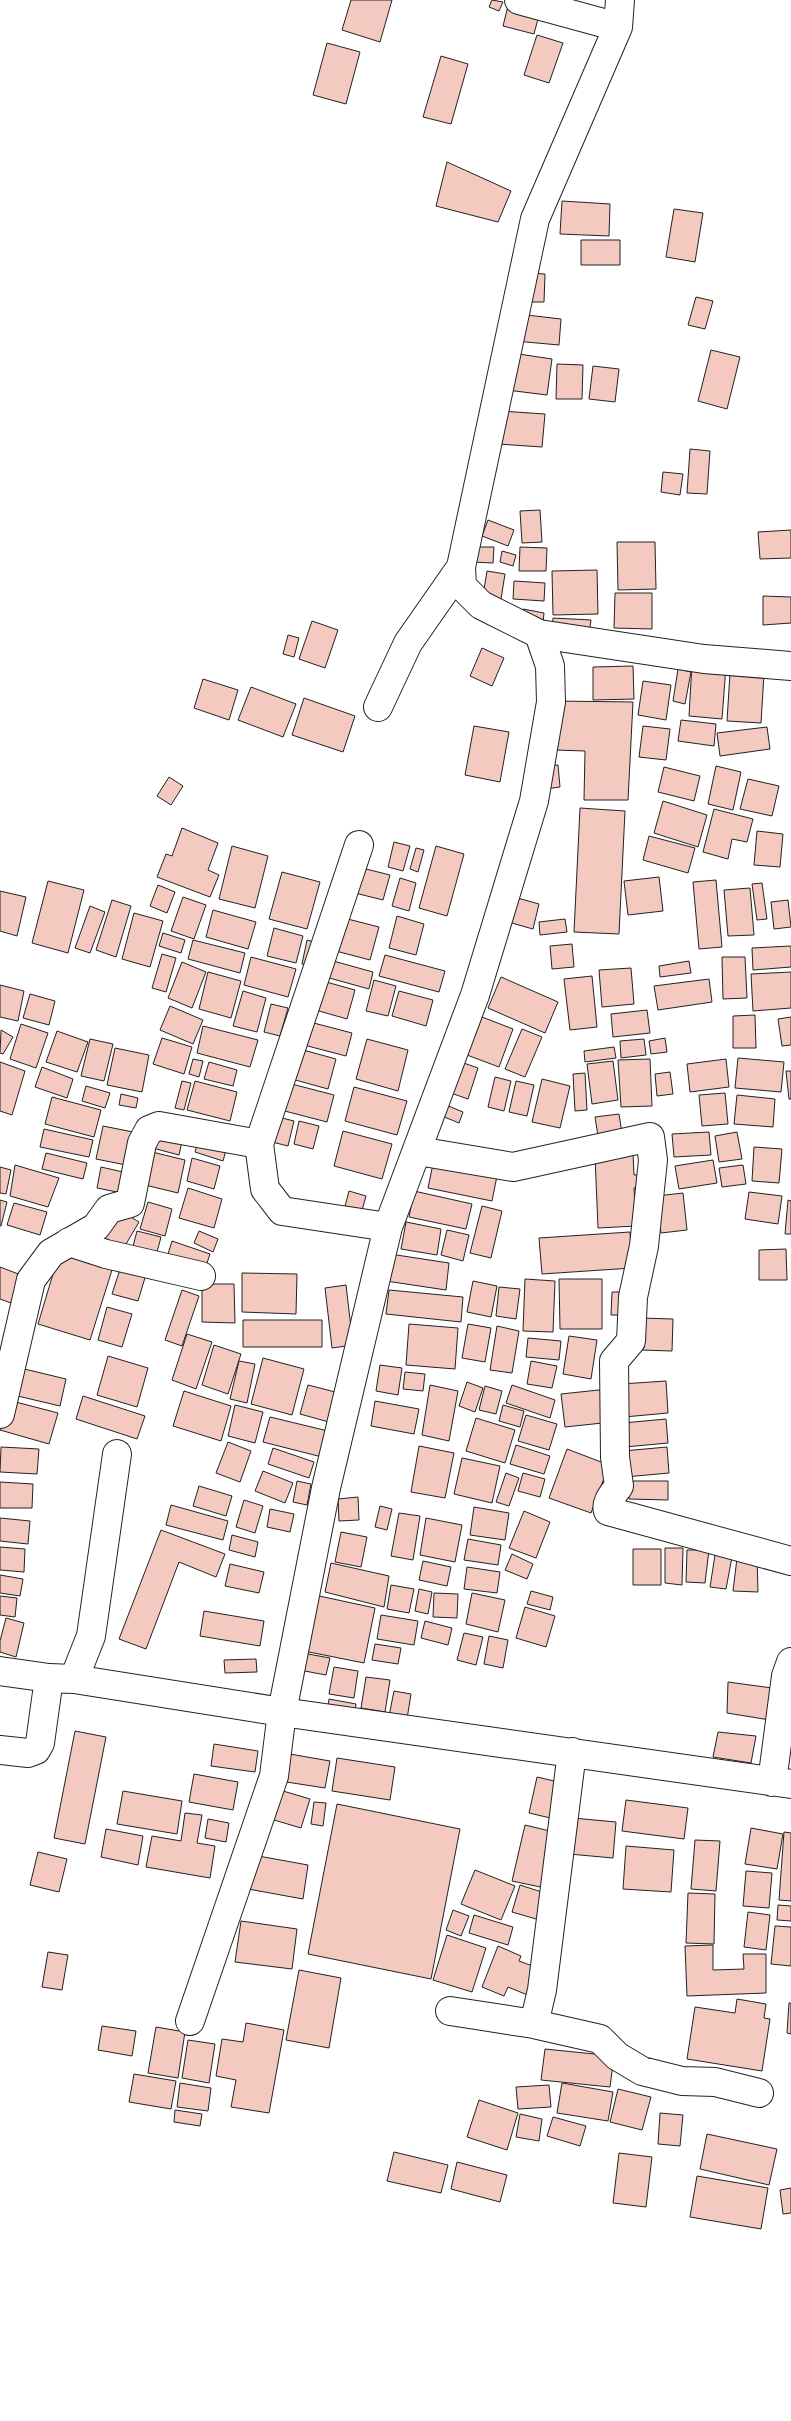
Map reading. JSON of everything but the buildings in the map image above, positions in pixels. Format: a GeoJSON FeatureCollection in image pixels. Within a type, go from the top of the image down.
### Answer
{"type":"FeatureCollection","features":[{"type":"Feature","properties":{"kind":"street"},"geometry":{"type":"LineString","coordinates":[[519,0],[618,27]]}},
{"type":"Feature","properties":{"kind":"street"},"geometry":{"type":"LineString","coordinates":[[620,0],[618,27],[535,219],[461,567],[462,586],[481,605],[539,634],[704,659],[791,666]]}},
{"type":"Feature","properties":{"kind":"street"},"geometry":{"type":"LineString","coordinates":[[378,707],[408,643],[461,567]]}},
{"type":"Feature","properties":{"kind":"street"},"geometry":{"type":"LineString","coordinates":[[190,2021],[274,1776],[282,1712],[326,1488],[388,1226],[418,1151],[475,994],[534,801],[551,702],[550,666],[539,634]]}},
{"type":"Feature","properties":{"kind":"street"},"geometry":{"type":"LineString","coordinates":[[359,845],[259,1144],[264,1189],[282,1210],[388,1226]]}},
{"type":"Feature","properties":{"kind":"street"},"geometry":{"type":"LineString","coordinates":[[0,1414],[31,1280],[50,1253],[96,1227],[109,1209],[130,1203],[142,1143],[149,1130],[159,1126],[259,1144]]}},
{"type":"Feature","properties":{"kind":"street"},"geometry":{"type":"LineString","coordinates":[[418,1151],[513,1167],[650,1137],[653,1160],[644,1246],[633,1297],[631,1341],[614,1361],[615,1457],[619,1486],[607,1504],[607,1509],[608,1511],[791,1561]]}},
{"type":"Feature","properties":{"kind":"street"},"geometry":{"type":"LineString","coordinates":[[69,1242],[106,1254],[201,1276]]}},
{"type":"Feature","properties":{"kind":"street"},"geometry":{"type":"LineString","coordinates":[[0,1750],[28,1753],[36,1750],[61,1678],[91,1636],[117,1454]]}},
{"type":"Feature","properties":{"kind":"street"},"geometry":{"type":"LineString","coordinates":[[0,1671],[61,1678],[282,1712],[782,1783],[786,1676],[791,1662]]}},
{"type":"Feature","properties":{"kind":"street"},"geometry":{"type":"LineString","coordinates":[[534,2024],[542,1990],[572,1752]]}},
{"type":"Feature","properties":{"kind":"street"},"geometry":{"type":"LineString","coordinates":[[450,2010],[534,2024],[600,2039],[617,2056],[642,2071],[682,2081],[715,2082],[759,2092]]}}]}
